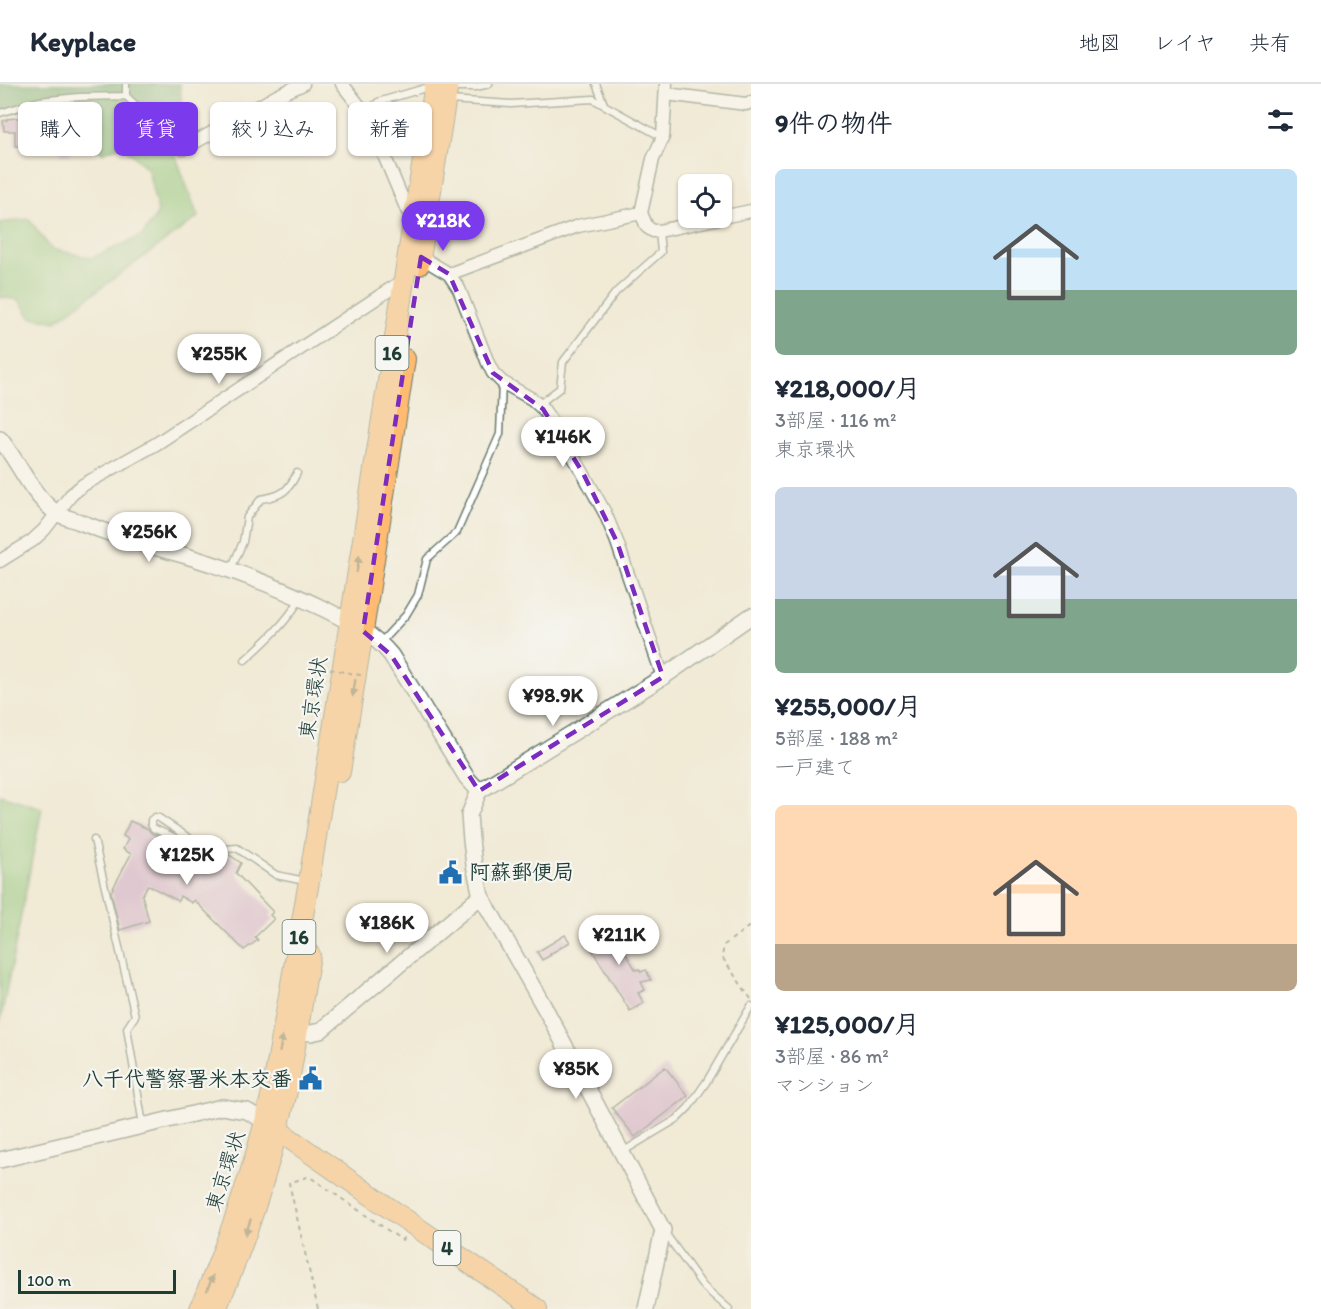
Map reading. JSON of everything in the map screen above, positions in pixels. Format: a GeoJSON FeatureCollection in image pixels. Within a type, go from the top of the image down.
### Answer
{"type":"FeatureCollection","features":[{"type":"Feature","properties":{"kind":"main road","name":"東京環状"},"geometry":{"type":"LineString","coordinates":[[216,1309],[252,1216],[272,1126],[298,1032],[413,219],[442,88]]}},
{"type":"Feature","properties":{"kind":"main road","name":"東京環状"},"geometry":{"type":"LineString","coordinates":[[200,1309],[272,1126],[274,1083],[421,257],[442,88]]}},
{"type":"Feature","properties":{"kind":"main road","name":"4"},"geometry":{"type":"LineString","coordinates":[[272,1126],[537,1309]]}},
{"type":"Feature","properties":{"kind":"street"},"geometry":{"type":"LineString","coordinates":[[198,141],[303,84]]}},
{"type":"Feature","properties":{"kind":"street"},"geometry":{"type":"LineString","coordinates":[[342,84],[356,102]]}},
{"type":"Feature","properties":{"kind":"street"},"geometry":{"type":"LineString","coordinates":[[678,227],[653,231],[647,227],[641,213],[653,159],[663,137],[666,89],[736,103],[751,102]]}},
{"type":"Feature","properties":{"kind":"street"},"geometry":{"type":"LineString","coordinates":[[384,156],[413,219]]}},
{"type":"Feature","properties":{"kind":"street"},"geometry":{"type":"LineString","coordinates":[[732,215],[751,211]]}},
{"type":"Feature","properties":{"kind":"street"},"geometry":{"type":"LineString","coordinates":[[449,274],[578,226],[641,213]]}},
{"type":"Feature","properties":{"kind":"street"},"geometry":{"type":"LineString","coordinates":[[421,257],[449,274],[459,289],[493,373],[543,409],[561,435],[605,513],[663,677]]}},
{"type":"Feature","properties":{"kind":"street"},"geometry":{"type":"LineString","coordinates":[[0,561],[32,541],[44,530],[71,495],[83,485],[156,444],[404,280]]}},
{"type":"Feature","properties":{"kind":"street"},"geometry":{"type":"LineString","coordinates":[[0,440],[34,491],[56,513],[105,532],[230,570],[300,598],[356,626],[380,643],[391,655],[467,778],[479,791]]}},
{"type":"Feature","properties":{"kind":"street"},"geometry":{"type":"LineString","coordinates":[[646,1309],[663,1230],[547,1012],[481,896],[474,865],[469,814],[479,791],[663,677],[751,616]]}},
{"type":"Feature","properties":{"kind":"street"},"geometry":{"type":"LineString","coordinates":[[298,1032],[311,1034],[320,1031],[481,896]]}},
{"type":"Feature","properties":{"kind":"street"},"geometry":{"type":"LineString","coordinates":[[0,1160],[222,1107],[247,1111],[272,1126]]}},
{"type":"Feature","properties":{"kind":"lane"},"geometry":{"type":"LineString","coordinates":[[126,84],[126,96]]}},
{"type":"Feature","properties":{"kind":"lane"},"geometry":{"type":"LineString","coordinates":[[378,102],[442,88],[476,87],[489,84]]}},
{"type":"Feature","properties":{"kind":"lane"},"geometry":{"type":"LineString","coordinates":[[596,84],[604,104]]}},
{"type":"Feature","properties":{"kind":"lane"},"geometry":{"type":"LineString","coordinates":[[442,88],[511,104],[593,99],[663,137]]}},
{"type":"Feature","properties":{"kind":"lane"},"geometry":{"type":"LineString","coordinates":[[0,113],[39,101],[79,97],[126,96],[132,102]]}},
{"type":"Feature","properties":{"kind":"lane"},"geometry":{"type":"LineString","coordinates":[[538,405],[560,388],[563,362],[616,292],[661,252],[659,231]]}},
{"type":"Feature","properties":{"kind":"lane"},"geometry":{"type":"LineString","coordinates":[[380,643],[406,615],[418,595],[427,559],[457,532],[500,434],[502,381]]}},
{"type":"Feature","properties":{"kind":"lane"},"geometry":{"type":"LineString","coordinates":[[230,570],[243,542],[247,517],[261,499],[286,492],[297,473]]}},
{"type":"Feature","properties":{"kind":"lane"},"geometry":{"type":"LineString","coordinates":[[245,660],[273,635],[300,598]]}},
{"type":"Feature","properties":{"kind":"lane"},"geometry":{"type":"LineString","coordinates":[[155,817],[159,818],[216,856],[153,828],[150,824],[151,820],[155,817]]}},
{"type":"Feature","properties":{"kind":"lane"},"geometry":{"type":"LineString","coordinates":[[94,840],[135,1016],[127,1028],[143,1126]]}},
{"type":"Feature","properties":{"kind":"lane"},"geometry":{"type":"LineString","coordinates":[[216,856],[225,849],[237,848],[276,875],[309,881]]}},
{"type":"Feature","properties":{"kind":"lane"},"geometry":{"type":"LineString","coordinates":[[622,1152],[677,1119],[689,1107],[751,1006]]}},
{"type":"Feature","properties":{"kind":"lane"},"geometry":{"type":"LineString","coordinates":[[663,1230],[703,1286],[729,1309]]}},
{"type":"Feature","properties":{"kind":"path"},"geometry":{"type":"LineString","coordinates":[[330,669],[365,676]]}},
{"type":"Feature","properties":{"kind":"path"},"geometry":{"type":"LineString","coordinates":[[751,925],[724,945],[722,957],[751,999]]}},
{"type":"Feature","properties":{"kind":"path"},"geometry":{"type":"LineString","coordinates":[[318,1309],[289,1183],[307,1177],[313,1179],[402,1240],[412,1224]]}},
{"type":"Feature","properties":{"kind":"highlighted area"},"geometry":{"type":"Polygon","coordinates":[[[421,257],[449,274],[493,373],[543,409],[583,473],[617,542],[663,677],[479,791],[391,655],[363,631],[421,257]]]}},
{"type":"Feature","properties":{"kind":"green space"},"geometry":{"type":"Polygon","coordinates":[[[0,84],[180,84],[182,102],[114,102],[114,149],[102,153],[102,102],[18,102],[18,111],[0,111],[0,84]]]}},
{"type":"Feature","properties":{"kind":"green space"},"geometry":{"type":"Polygon","coordinates":[[[134,156],[175,156],[198,217],[56,321],[30,317],[19,300],[0,297],[0,223],[29,219],[51,249],[92,258],[142,236],[158,213],[148,169],[134,156]]]}},
{"type":"Feature","properties":{"kind":"green space"},"geometry":{"type":"Polygon","coordinates":[[[0,795],[42,808],[0,1023],[0,795]]]}},
{"type":"Feature","properties":{"kind":"building"},"geometry":{"type":"Polygon","coordinates":[[[18,118],[18,146],[15,146],[15,131],[4,131],[3,121],[18,118]]]}},
{"type":"Feature","properties":{"kind":"building"},"geometry":{"type":"Polygon","coordinates":[[[130,821],[218,863],[228,854],[241,863],[236,873],[273,912],[270,915],[274,919],[255,937],[258,940],[244,950],[194,900],[192,903],[180,896],[178,901],[148,885],[142,895],[149,921],[120,930],[111,892],[131,854],[123,849],[128,839],[123,836],[130,821]]]}},
{"type":"Feature","properties":{"kind":"building"},"geometry":{"type":"Polygon","coordinates":[[[598,928],[601,933],[608,928],[616,942],[624,937],[630,945],[623,949],[636,970],[639,969],[641,972],[646,970],[651,980],[641,982],[645,990],[638,993],[644,1003],[630,1011],[584,937],[598,928]]]}},
{"type":"Feature","properties":{"kind":"building"},"geometry":{"type":"Polygon","coordinates":[[[565,935],[570,942],[542,960],[537,952],[565,935]]]}},
{"type":"Feature","properties":{"kind":"building"},"geometry":{"type":"Polygon","coordinates":[[[665,1067],[688,1096],[635,1137],[612,1108],[665,1067]]]}},
{"type":"Feature","properties":{"kind":"place","name":"阿蘇郵便局"},"geometry":{"type":"Point","coordinates":[451,872]}},
{"type":"Feature","properties":{"kind":"place","name":"八千代警察署米本交番"},"geometry":{"type":"Point","coordinates":[310,1079]}}]}
